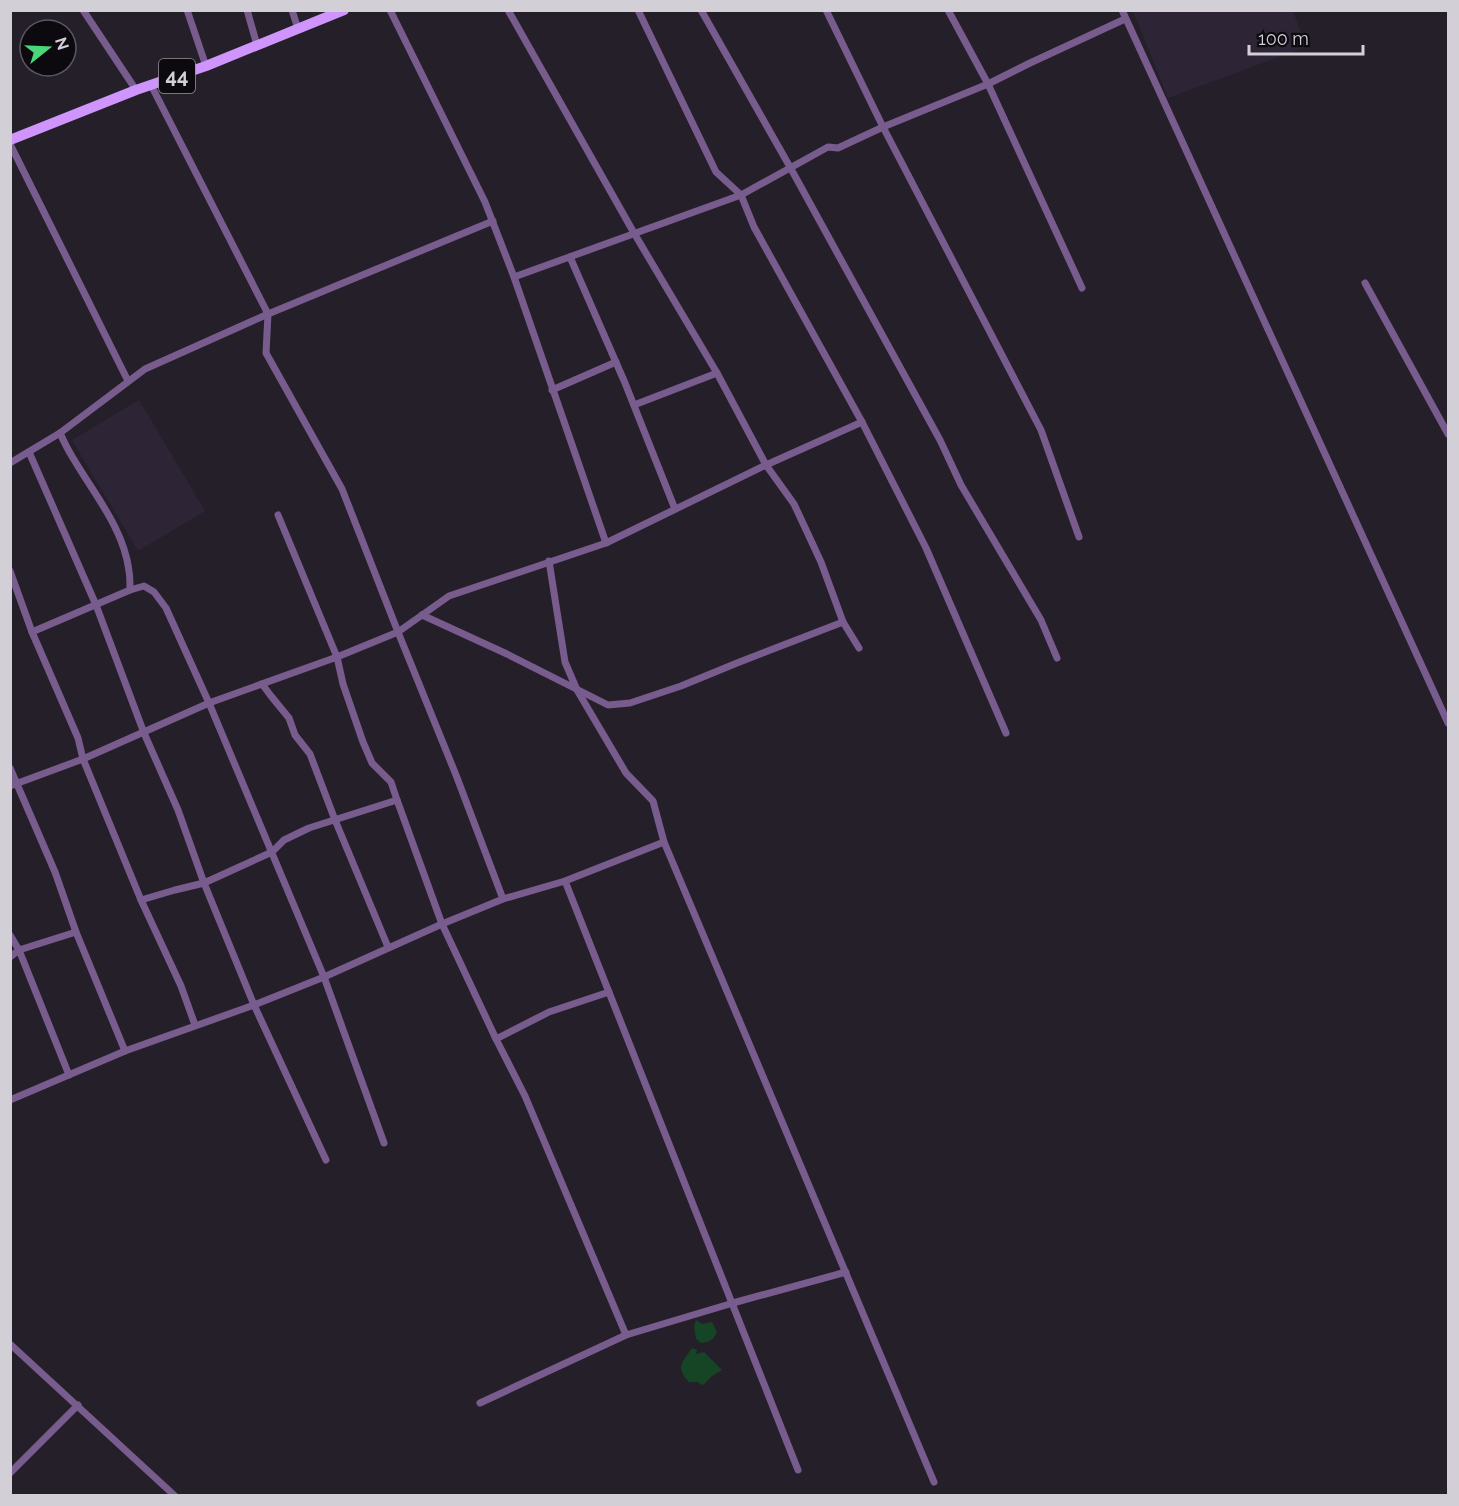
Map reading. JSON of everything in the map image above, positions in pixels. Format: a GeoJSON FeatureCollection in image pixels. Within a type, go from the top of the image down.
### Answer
{"type":"FeatureCollection","features":[{"type":"Feature","properties":{"kind":"main road","name":"44"},"geometry":{"type":"LineString","coordinates":[[10,142],[136,90],[206,66],[344,10]]}},
{"type":"Feature","properties":{"kind":"street"},"geometry":{"type":"LineString","coordinates":[[83,10],[136,90]]}},
{"type":"Feature","properties":{"kind":"street"},"geometry":{"type":"LineString","coordinates":[[187,10],[206,66]]}},
{"type":"Feature","properties":{"kind":"street"},"geometry":{"type":"LineString","coordinates":[[247,10],[257,45]]}},
{"type":"Feature","properties":{"kind":"street"},"geometry":{"type":"LineString","coordinates":[[292,10],[298,29]]}},
{"type":"Feature","properties":{"kind":"street"},"geometry":{"type":"LineString","coordinates":[[390,10],[493,221],[606,543]]}},
{"type":"Feature","properties":{"kind":"street"},"geometry":{"type":"LineString","coordinates":[[508,10],[634,233],[717,373],[766,465],[794,504],[821,562],[843,622],[859,648]]}},
{"type":"Feature","properties":{"kind":"street"},"geometry":{"type":"LineString","coordinates":[[638,10],[716,172],[741,195],[754,227],[862,422],[926,548],[1006,733]]}},
{"type":"Feature","properties":{"kind":"street"},"geometry":{"type":"LineString","coordinates":[[701,10],[940,440],[961,485],[1041,620],[1057,658]]}},
{"type":"Feature","properties":{"kind":"street"},"geometry":{"type":"LineString","coordinates":[[826,10],[883,127],[1041,430],[1079,537]]}},
{"type":"Feature","properties":{"kind":"street"},"geometry":{"type":"LineString","coordinates":[[948,10],[988,84],[1082,288]]}},
{"type":"Feature","properties":{"kind":"street"},"geometry":{"type":"LineString","coordinates":[[1122,10],[1448,722]]}},
{"type":"Feature","properties":{"kind":"street"},"geometry":{"type":"LineString","coordinates":[[514,277],[741,195],[828,147],[838,148],[988,84],[1125,19]]}},
{"type":"Feature","properties":{"kind":"street"},"geometry":{"type":"LineString","coordinates":[[151,85],[268,314],[266,353],[342,489],[503,899]]}},
{"type":"Feature","properties":{"kind":"street"},"geometry":{"type":"LineString","coordinates":[[10,142],[128,381]]}},
{"type":"Feature","properties":{"kind":"street"},"geometry":{"type":"LineString","coordinates":[[10,464],[60,433],[145,369],[268,314],[493,221]]}},
{"type":"Feature","properties":{"kind":"street"},"geometry":{"type":"LineString","coordinates":[[570,257],[634,405],[675,509]]}},
{"type":"Feature","properties":{"kind":"street"},"geometry":{"type":"LineString","coordinates":[[1365,283],[1449,434]]}},
{"type":"Feature","properties":{"kind":"street"},"geometry":{"type":"LineString","coordinates":[[552,390],[616,362]]}},
{"type":"Feature","properties":{"kind":"street"},"geometry":{"type":"LineString","coordinates":[[634,405],[717,373]]}},
{"type":"Feature","properties":{"kind":"street"},"geometry":{"type":"LineString","coordinates":[[14,785],[83,759],[209,704],[398,632],[449,596],[606,543],[766,465],[862,422]]}},
{"type":"Feature","properties":{"kind":"street"},"geometry":{"type":"LineString","coordinates":[[60,433],[116,530],[129,571],[130,590]]}},
{"type":"Feature","properties":{"kind":"street"},"geometry":{"type":"LineString","coordinates":[[29,452],[96,605],[144,733],[178,810],[204,883],[254,1005],[326,1160]]}},
{"type":"Feature","properties":{"kind":"street"},"geometry":{"type":"LineString","coordinates":[[278,515],[337,657],[343,684],[363,742],[372,763],[391,782],[442,924],[525,1096],[626,1335]]}},
{"type":"Feature","properties":{"kind":"street"},"geometry":{"type":"LineString","coordinates":[[549,561],[565,662],[577,690],[626,773],[653,801],[664,842],[934,1482]]}},
{"type":"Feature","properties":{"kind":"street"},"geometry":{"type":"LineString","coordinates":[[10,571],[32,632],[78,738],[83,759],[141,900],[181,986],[195,1025]]}},
{"type":"Feature","properties":{"kind":"street"},"geometry":{"type":"LineString","coordinates":[[32,632],[144,586],[154,592],[166,608],[324,977],[384,1143]]}},
{"type":"Feature","properties":{"kind":"street"},"geometry":{"type":"LineString","coordinates":[[422,615],[507,654],[608,705],[630,703],[681,686],[843,622]]}},
{"type":"Feature","properties":{"kind":"street"},"geometry":{"type":"LineString","coordinates":[[262,684],[290,718],[295,735],[310,754],[388,947]]}},
{"type":"Feature","properties":{"kind":"street"},"geometry":{"type":"LineString","coordinates":[[10,768],[14,785],[55,872],[76,932],[125,1051]]}},
{"type":"Feature","properties":{"kind":"street"},"geometry":{"type":"LineString","coordinates":[[141,900],[204,883],[272,852],[284,840],[309,828],[397,800]]}},
{"type":"Feature","properties":{"kind":"street"},"geometry":{"type":"LineString","coordinates":[[10,1100],[125,1051],[254,1005],[324,977],[388,947],[503,899],[565,880],[664,842]]}},
{"type":"Feature","properties":{"kind":"street"},"geometry":{"type":"LineString","coordinates":[[565,880],[798,1470]]}},
{"type":"Feature","properties":{"kind":"street"},"geometry":{"type":"LineString","coordinates":[[10,957],[19,950],[76,932]]}},
{"type":"Feature","properties":{"kind":"street"},"geometry":{"type":"LineString","coordinates":[[10,935],[19,950],[69,1075]]}},
{"type":"Feature","properties":{"kind":"street"},"geometry":{"type":"LineString","coordinates":[[496,1040],[549,1012],[609,992]]}},
{"type":"Feature","properties":{"kind":"street"},"geometry":{"type":"LineString","coordinates":[[480,1403],[626,1335],[846,1272]]}},
{"type":"Feature","properties":{"kind":"street"},"geometry":{"type":"LineString","coordinates":[[10,1344],[175,1496]]}},
{"type":"Feature","properties":{"kind":"street"},"geometry":{"type":"LineString","coordinates":[[10,1473],[78,1405]]}},
{"type":"Feature","properties":{"kind":"shaded area"},"geometry":{"type":"Polygon","coordinates":[[[1133,11],[1293,11],[1306,47],[1168,98],[1133,11]]]}},
{"type":"Feature","properties":{"kind":"shaded area"},"geometry":{"type":"Polygon","coordinates":[[[139,400],[205,511],[138,551],[72,440],[139,400]]]}},
{"type":"Feature","properties":{"kind":"green space"},"geometry":{"type":"Polygon","coordinates":[[[696,1320],[702,1324],[712,1322],[717,1332],[711,1340],[701,1343],[696,1339],[694,1326],[696,1320]]]}},
{"type":"Feature","properties":{"kind":"green space"},"geometry":{"type":"Polygon","coordinates":[[[692,1348],[697,1350],[696,1354],[704,1352],[722,1370],[703,1385],[689,1382],[681,1369],[692,1348]]]}}]}
